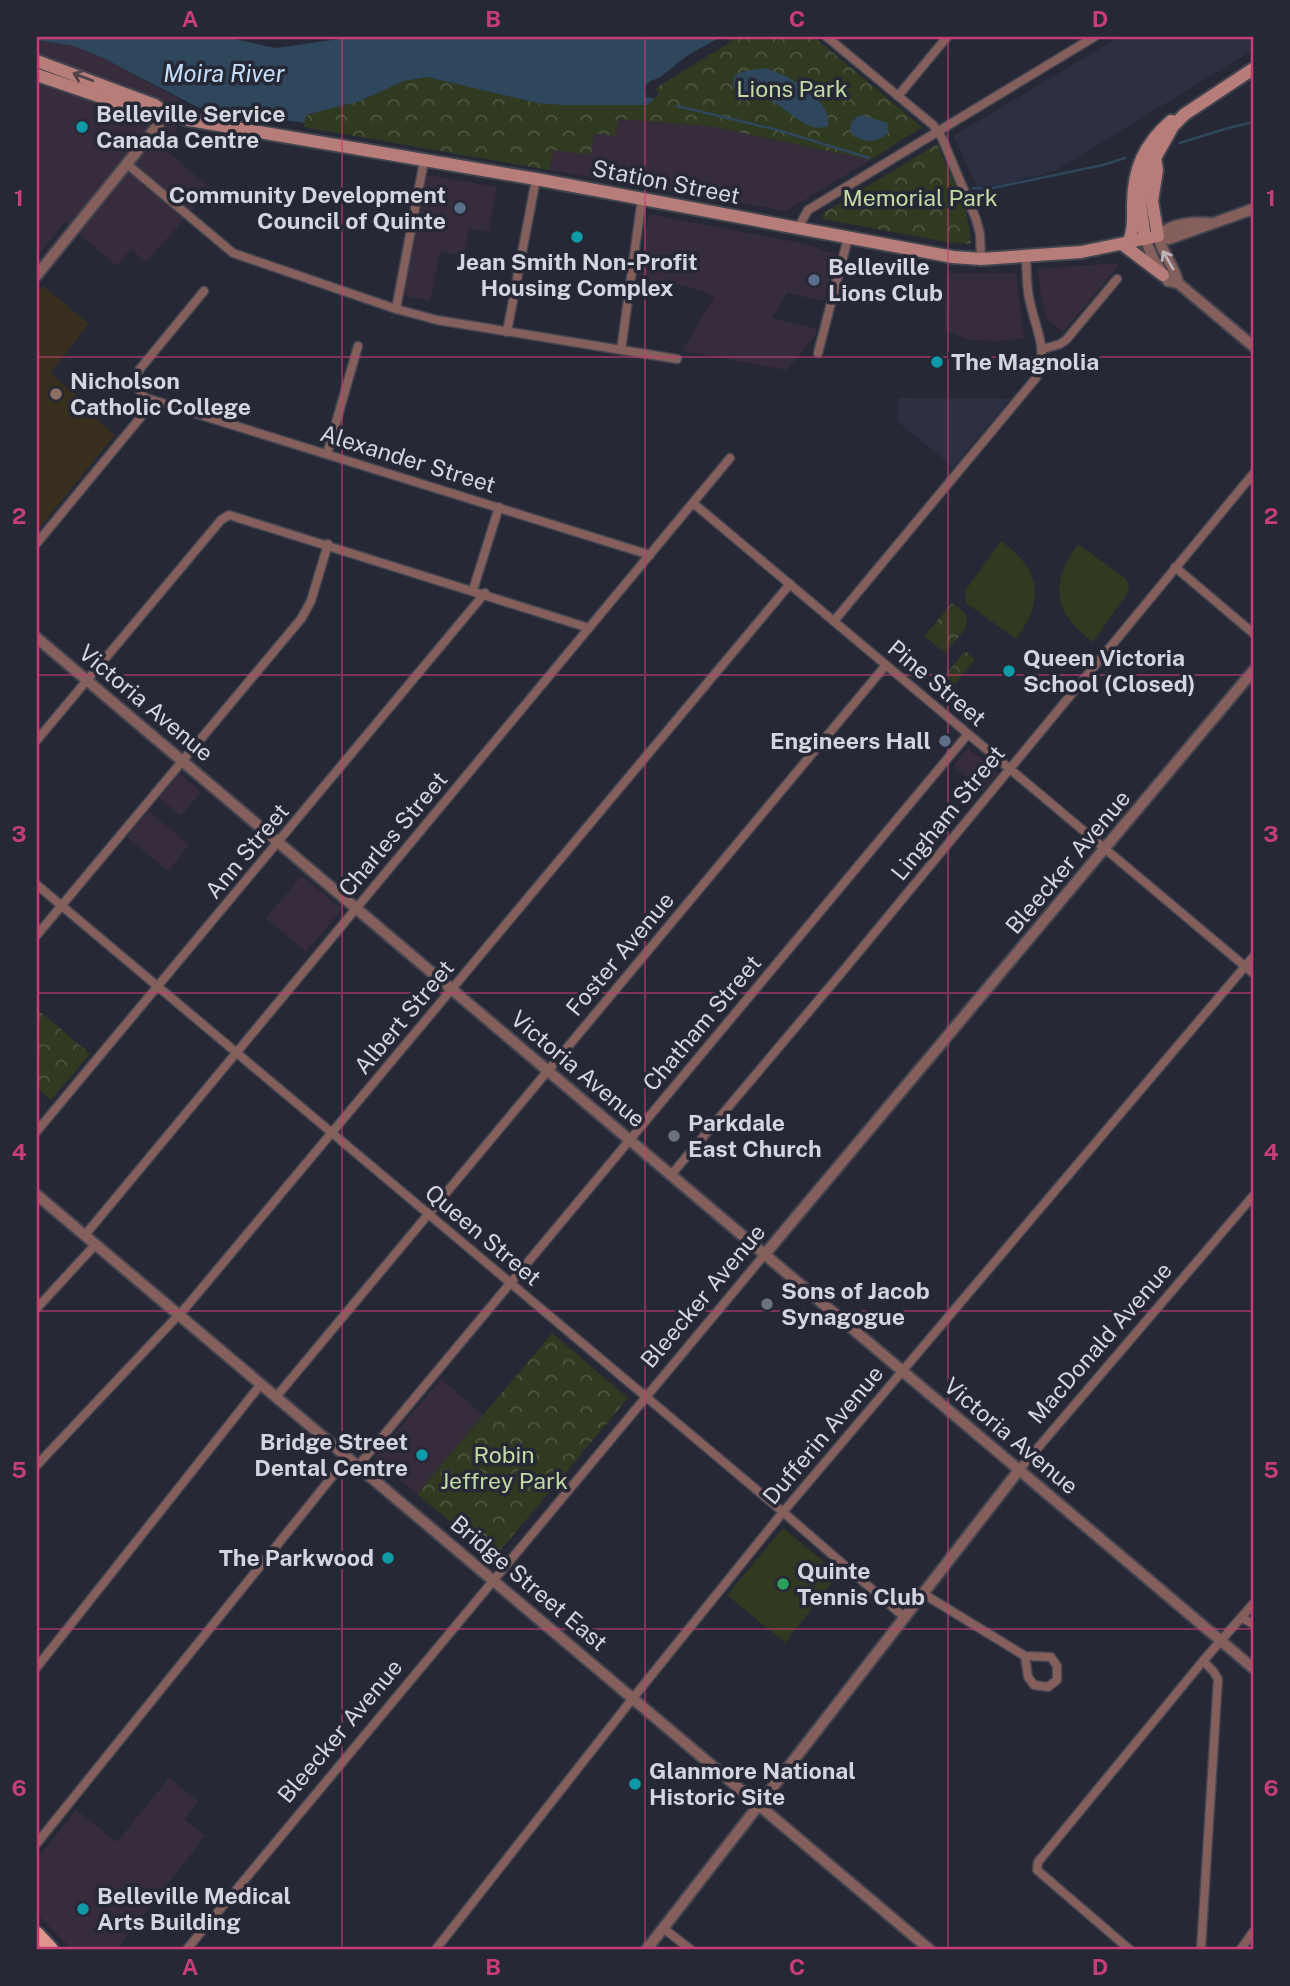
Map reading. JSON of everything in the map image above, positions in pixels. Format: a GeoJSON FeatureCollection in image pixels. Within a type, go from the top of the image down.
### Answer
{"type":"FeatureCollection","features":[{"type":"Feature","properties":{"kind":"main road","name":"Station Street"},"geometry":{"type":"LineString","coordinates":[[37,61],[155,105],[167,114]]}},
{"type":"Feature","properties":{"kind":"main road"},"geometry":{"type":"LineString","coordinates":[[1163,275],[1125,244],[1133,227],[1134,183],[1141,156],[1163,128],[1177,116],[1253,69]]}},
{"type":"Feature","properties":{"kind":"main road","name":"Station Street"},"geometry":{"type":"LineString","coordinates":[[37,75],[151,114],[167,114],[536,179],[953,257],[981,259],[1081,252],[1152,238]]}},
{"type":"Feature","properties":{"kind":"main road"},"geometry":{"type":"LineString","coordinates":[[1152,238],[1140,202],[1147,167],[1173,126],[1198,104]]}},
{"type":"Feature","properties":{"kind":"main road"},"geometry":{"type":"LineString","coordinates":[[37,1934],[51,1949]]}},
{"type":"Feature","properties":{"kind":"street"},"geometry":{"type":"LineString","coordinates":[[827,37],[938,131],[976,219],[981,234],[981,259]]}},
{"type":"Feature","properties":{"kind":"street"},"geometry":{"type":"LineString","coordinates":[[836,44],[843,37]]}},
{"type":"Feature","properties":{"kind":"street"},"geometry":{"type":"LineString","coordinates":[[898,96],[947,37]]}},
{"type":"Feature","properties":{"kind":"street"},"geometry":{"type":"LineString","coordinates":[[797,228],[808,210],[1094,37]]}},
{"type":"Feature","properties":{"kind":"street"},"geometry":{"type":"LineString","coordinates":[[37,275],[167,114]]}},
{"type":"Feature","properties":{"kind":"street"},"geometry":{"type":"LineString","coordinates":[[396,309],[424,160]]}},
{"type":"Feature","properties":{"kind":"street"},"geometry":{"type":"LineString","coordinates":[[127,164],[233,253],[396,309],[437,320],[677,359]]}},
{"type":"Feature","properties":{"kind":"street"},"geometry":{"type":"LineString","coordinates":[[507,332],[536,179]]}},
{"type":"Feature","properties":{"kind":"street"},"geometry":{"type":"LineString","coordinates":[[621,350],[642,198]]}},
{"type":"Feature","properties":{"kind":"street","name":"Station Street"},"geometry":{"type":"LineString","coordinates":[[1152,238],[1169,239],[1253,209]]}},
{"type":"Feature","properties":{"kind":"street"},"geometry":{"type":"LineString","coordinates":[[818,353],[848,237]]}},
{"type":"Feature","properties":{"kind":"street"},"geometry":{"type":"LineString","coordinates":[[1152,238],[1163,275],[1168,281],[1178,283],[1253,346]]}},
{"type":"Feature","properties":{"kind":"street"},"geometry":{"type":"LineString","coordinates":[[1152,238],[1176,274],[1178,283]]}},
{"type":"Feature","properties":{"kind":"street"},"geometry":{"type":"LineString","coordinates":[[834,621],[1036,379],[1042,364],[1043,349],[1030,302],[1026,257]]}},
{"type":"Feature","properties":{"kind":"street"},"geometry":{"type":"LineString","coordinates":[[1043,349],[1066,340],[1117,279]]}},
{"type":"Feature","properties":{"kind":"street"},"geometry":{"type":"LineString","coordinates":[[37,543],[154,401],[140,393],[136,386],[139,370],[204,291]]}},
{"type":"Feature","properties":{"kind":"street"},"geometry":{"type":"LineString","coordinates":[[327,454],[358,346]]}},
{"type":"Feature","properties":{"kind":"street","name":"Alexander Street"},"geometry":{"type":"LineString","coordinates":[[154,401],[650,555]]}},
{"type":"Feature","properties":{"kind":"street","name":"Charles Street"},"geometry":{"type":"LineString","coordinates":[[85,1235],[730,458]]}},
{"type":"Feature","properties":{"kind":"street","name":"Lingham Street"},"geometry":{"type":"LineString","coordinates":[[671,1175],[1253,474]]}},
{"type":"Feature","properties":{"kind":"street","name":"Pine Street"},"geometry":{"type":"LineString","coordinates":[[693,503],[1253,973]]}},
{"type":"Feature","properties":{"kind":"street"},"geometry":{"type":"LineString","coordinates":[[474,590],[499,507]]}},
{"type":"Feature","properties":{"kind":"street"},"geometry":{"type":"LineString","coordinates":[[37,740],[226,516],[233,515],[328,544],[589,628]]}},
{"type":"Feature","properties":{"kind":"street"},"geometry":{"type":"LineString","coordinates":[[37,935],[307,610],[328,544]]}},
{"type":"Feature","properties":{"kind":"street"},"geometry":{"type":"LineString","coordinates":[[1175,567],[1253,633]]}},
{"type":"Feature","properties":{"kind":"street","name":"Albert Street"},"geometry":{"type":"LineString","coordinates":[[37,1465],[179,1315],[790,584]]}},
{"type":"Feature","properties":{"kind":"street","name":"Ann Street"},"geometry":{"type":"LineString","coordinates":[[37,1131],[485,593]]}},
{"type":"Feature","properties":{"kind":"street","name":"Victoria Avenue"},"geometry":{"type":"LineString","coordinates":[[37,638],[1253,1668]]}},
{"type":"Feature","properties":{"kind":"street","name":"Foster Avenue"},"geometry":{"type":"LineString","coordinates":[[276,1397],[886,665]]}},
{"type":"Feature","properties":{"kind":"street","name":"Bleecker Avenue"},"geometry":{"type":"LineString","coordinates":[[187,1949],[1253,671]]}},
{"type":"Feature","properties":{"kind":"street","name":"Chatham Street"},"geometry":{"type":"LineString","coordinates":[[358,1466],[968,734]]}},
{"type":"Feature","properties":{"kind":"street","name":"Queen Street"},"geometry":{"type":"LineString","coordinates":[[37,885],[783,1511],[904,1617]]}},
{"type":"Feature","properties":{"kind":"street","name":"Dufferin Avenue"},"geometry":{"type":"LineString","coordinates":[[436,1949],[783,1511],[1253,957]]}},
{"type":"Feature","properties":{"kind":"street","name":"Bridge Street East"},"geometry":{"type":"LineString","coordinates":[[37,1195],[929,1949]]}},
{"type":"Feature","properties":{"kind":"street","name":"MacDonald Avenue"},"geometry":{"type":"LineString","coordinates":[[647,1949],[1019,1470],[1253,1196]]}},
{"type":"Feature","properties":{"kind":"street"},"geometry":{"type":"LineString","coordinates":[[37,1308],[96,1244]]}},
{"type":"Feature","properties":{"kind":"street"},"geometry":{"type":"LineString","coordinates":[[37,1667],[261,1384]]}},
{"type":"Feature","properties":{"kind":"street"},"geometry":{"type":"LineString","coordinates":[[37,1843],[348,1457]]}},
{"type":"Feature","properties":{"kind":"street"},"geometry":{"type":"LineString","coordinates":[[922,1593],[1025,1656],[1051,1657],[1057,1666],[1057,1680],[1048,1687],[1034,1685],[1028,1678],[1025,1656]]}},
{"type":"Feature","properties":{"kind":"street"},"geometry":{"type":"LineString","coordinates":[[1129,1949],[1037,1870],[1038,1862],[1220,1640],[1253,1604]]}},
{"type":"Feature","properties":{"kind":"street"},"geometry":{"type":"LineString","coordinates":[[1242,1618],[1253,1624]]}},
{"type":"Feature","properties":{"kind":"street"},"geometry":{"type":"LineString","coordinates":[[1201,1949],[1218,1679],[1203,1661]]}},
{"type":"Feature","properties":{"kind":"street"},"geometry":{"type":"LineString","coordinates":[[663,1928],[690,1949]]}},
{"type":"Feature","properties":{"kind":"street"},"geometry":{"type":"LineString","coordinates":[[1241,1949],[1253,1932]]}},
{"type":"Feature","properties":{"kind":"shaded area"},"geometry":{"type":"Polygon","coordinates":[[[1119,37],[1253,37],[1253,50],[1055,171],[979,190],[953,136],[1119,37]]]}},
{"type":"Feature","properties":{"kind":"shaded area"},"geometry":{"type":"Polygon","coordinates":[[[37,40],[74,46],[101,57],[181,100],[176,131],[163,147],[211,189],[146,262],[131,249],[117,266],[65,222],[37,256],[37,40]]]}},
{"type":"Feature","properties":{"kind":"shaded area"},"geometry":{"type":"Polygon","coordinates":[[[618,119],[710,126],[871,160],[786,211],[549,170],[554,150],[594,133],[618,119]]]}},
{"type":"Feature","properties":{"kind":"shaded area"},"geometry":{"type":"Polygon","coordinates":[[[416,173],[497,187],[489,232],[469,228],[464,256],[440,251],[430,301],[393,293],[416,173]]]}},
{"type":"Feature","properties":{"kind":"shaded area"},"geometry":{"type":"Polygon","coordinates":[[[649,214],[796,242],[837,254],[824,301],[787,293],[772,318],[817,329],[815,336],[787,370],[682,351],[714,297],[703,291],[666,281],[665,286],[638,282],[649,214]]]}},
{"type":"Feature","properties":{"kind":"shaded area"},"geometry":{"type":"Polygon","coordinates":[[[1121,263],[1063,332],[1048,320],[1041,297],[1038,269],[1121,263]]]}},
{"type":"Feature","properties":{"kind":"shaded area"},"geometry":{"type":"Polygon","coordinates":[[[946,273],[1016,273],[1024,338],[1000,341],[969,340],[945,330],[946,273]]]}},
{"type":"Feature","properties":{"kind":"shaded area","name":"Nicholson Catholic College"},"geometry":{"type":"Polygon","coordinates":[[[43,286],[89,324],[50,373],[102,416],[98,421],[115,435],[37,531],[37,294],[43,286]]]}},
{"type":"Feature","properties":{"kind":"shaded area"},"geometry":{"type":"Polygon","coordinates":[[[899,398],[1010,399],[953,467],[897,421],[899,398]]]}},
{"type":"Feature","properties":{"kind":"shaded area"},"geometry":{"type":"Polygon","coordinates":[[[968,748],[998,773],[983,791],[953,766],[968,748]]]}},
{"type":"Feature","properties":{"kind":"shaded area"},"geometry":{"type":"Polygon","coordinates":[[[180,774],[201,792],[181,816],[159,798],[180,774]]]}},
{"type":"Feature","properties":{"kind":"shaded area"},"geometry":{"type":"Polygon","coordinates":[[[149,811],[189,845],[168,871],[127,837],[149,811]]]}},
{"type":"Feature","properties":{"kind":"shaded area"},"geometry":{"type":"Polygon","coordinates":[[[302,876],[342,909],[306,952],[266,918],[302,876]]]}},
{"type":"Feature","properties":{"kind":"shaded area"},"geometry":{"type":"Polygon","coordinates":[[[441,1379],[483,1415],[417,1494],[374,1458],[441,1379]]]}},
{"type":"Feature","properties":{"kind":"shaded area"},"geometry":{"type":"Polygon","coordinates":[[[169,1778],[198,1801],[184,1819],[205,1836],[120,1945],[124,1949],[72,1949],[37,1914],[37,1859],[76,1810],[117,1842],[169,1778]]]}},
{"type":"Feature","properties":{"kind":"green space","name":"Lions Park"},"geometry":{"type":"Polygon","coordinates":[[[733,37],[814,37],[922,127],[871,160],[710,126],[618,119],[616,136],[594,133],[591,155],[554,150],[549,170],[304,127],[305,117],[309,114],[404,81],[427,77],[538,103],[647,105],[659,94],[656,88],[727,44],[733,37]]]}},
{"type":"Feature","properties":{"kind":"green space","name":"Memorial Park"},"geometry":{"type":"Polygon","coordinates":[[[937,144],[963,205],[971,244],[952,243],[823,219],[822,214],[937,144]]]}},
{"type":"Feature","properties":{"kind":"green space"},"geometry":{"type":"Polygon","coordinates":[[[1001,541],[1024,563],[1034,586],[1032,611],[1016,639],[966,603],[965,591],[1001,541]]]}},
{"type":"Feature","properties":{"kind":"green space"},"geometry":{"type":"Polygon","coordinates":[[[1078,544],[1127,580],[1129,591],[1093,642],[1070,620],[1060,597],[1062,572],[1078,544]]]}},
{"type":"Feature","properties":{"kind":"green space"},"geometry":{"type":"Polygon","coordinates":[[[952,603],[967,615],[965,629],[945,653],[924,636],[952,603]]]}},
{"type":"Feature","properties":{"kind":"green space"},"geometry":{"type":"Polygon","coordinates":[[[965,651],[975,659],[953,686],[943,678],[965,651]]]}},
{"type":"Feature","properties":{"kind":"green space"},"geometry":{"type":"Polygon","coordinates":[[[37,1009],[90,1054],[51,1100],[37,1088],[37,1009]]]}},
{"type":"Feature","properties":{"kind":"green space","name":"Robin Jeffrey Park"},"geometry":{"type":"Polygon","coordinates":[[[552,1333],[628,1398],[494,1558],[417,1494],[552,1333]]]}},
{"type":"Feature","properties":{"kind":"green space","name":"Quinte Tennis Club"},"geometry":{"type":"Polygon","coordinates":[[[783,1528],[839,1574],[785,1643],[727,1595],[783,1528]]]}},
{"type":"Feature","properties":{"kind":"water","name":"Moira River"},"geometry":{"type":"Polygon","coordinates":[[[37,37],[226,37],[275,48],[354,37],[721,37],[688,55],[659,78],[650,81],[644,88],[646,97],[653,100],[647,105],[538,103],[427,77],[404,81],[360,101],[309,114],[305,117],[305,123],[199,108],[101,57],[74,46],[37,40],[37,37]]]}},
{"type":"Feature","properties":{"kind":"water"},"geometry":{"type":"Polygon","coordinates":[[[765,68],[796,82],[816,97],[823,106],[828,126],[812,127],[776,103],[744,96],[735,90],[734,76],[744,71],[765,68]]]}},
{"type":"Feature","properties":{"kind":"water"},"geometry":{"type":"Polygon","coordinates":[[[861,115],[888,123],[888,133],[874,140],[854,136],[850,132],[851,124],[861,115]]]}},
{"type":"Feature","properties":{"kind":"waterway"},"geometry":{"type":"LineString","coordinates":[[677,106],[778,130],[869,158]]}},
{"type":"Feature","properties":{"kind":"waterway"},"geometry":{"type":"LineString","coordinates":[[1180,143],[1253,122]]}},
{"type":"Feature","properties":{"kind":"waterway"},"geometry":{"type":"LineString","coordinates":[[973,188],[988,189],[1125,158]]}},
{"type":"Feature","properties":{"kind":"place","name":"Belleville Service Canada Centre"},"geometry":{"type":"Point","coordinates":[82,127]}},
{"type":"Feature","properties":{"kind":"place","name":"Community Development Council of Quinte"},"geometry":{"type":"Point","coordinates":[460,208]}},
{"type":"Feature","properties":{"kind":"place","name":"Jean Smith Non-Profit Housing Complex"},"geometry":{"type":"Point","coordinates":[577,237]}},
{"type":"Feature","properties":{"kind":"place","name":"Belleville Lions Club"},"geometry":{"type":"Point","coordinates":[814,280]}},
{"type":"Feature","properties":{"kind":"place","name":"The Magnolia"},"geometry":{"type":"Point","coordinates":[937,362]}},
{"type":"Feature","properties":{"kind":"place","name":"Nicholson Catholic College"},"geometry":{"type":"Point","coordinates":[56,394]}},
{"type":"Feature","properties":{"kind":"place","name":"Queen Victoria School (Closed)"},"geometry":{"type":"Point","coordinates":[1009,671]}},
{"type":"Feature","properties":{"kind":"place","name":"Engineers Hall"},"geometry":{"type":"Point","coordinates":[945,741]}},
{"type":"Feature","properties":{"kind":"place","name":"Parkdale East Church"},"geometry":{"type":"Point","coordinates":[674,1136]}},
{"type":"Feature","properties":{"kind":"place","name":"Sons of Jacob Synagogue"},"geometry":{"type":"Point","coordinates":[767,1304]}},
{"type":"Feature","properties":{"kind":"place","name":"Bridge Street Dental Centre"},"geometry":{"type":"Point","coordinates":[422,1455]}},
{"type":"Feature","properties":{"kind":"place","name":"The Parkwood"},"geometry":{"type":"Point","coordinates":[388,1558]}},
{"type":"Feature","properties":{"kind":"place","name":"Quinte Tennis Club"},"geometry":{"type":"Point","coordinates":[783,1584]}},
{"type":"Feature","properties":{"kind":"place","name":"Glanmore National Historic Site"},"geometry":{"type":"Point","coordinates":[635,1784]}},
{"type":"Feature","properties":{"kind":"place","name":"Belleville Medical Arts Building"},"geometry":{"type":"Point","coordinates":[83,1909]}}]}
